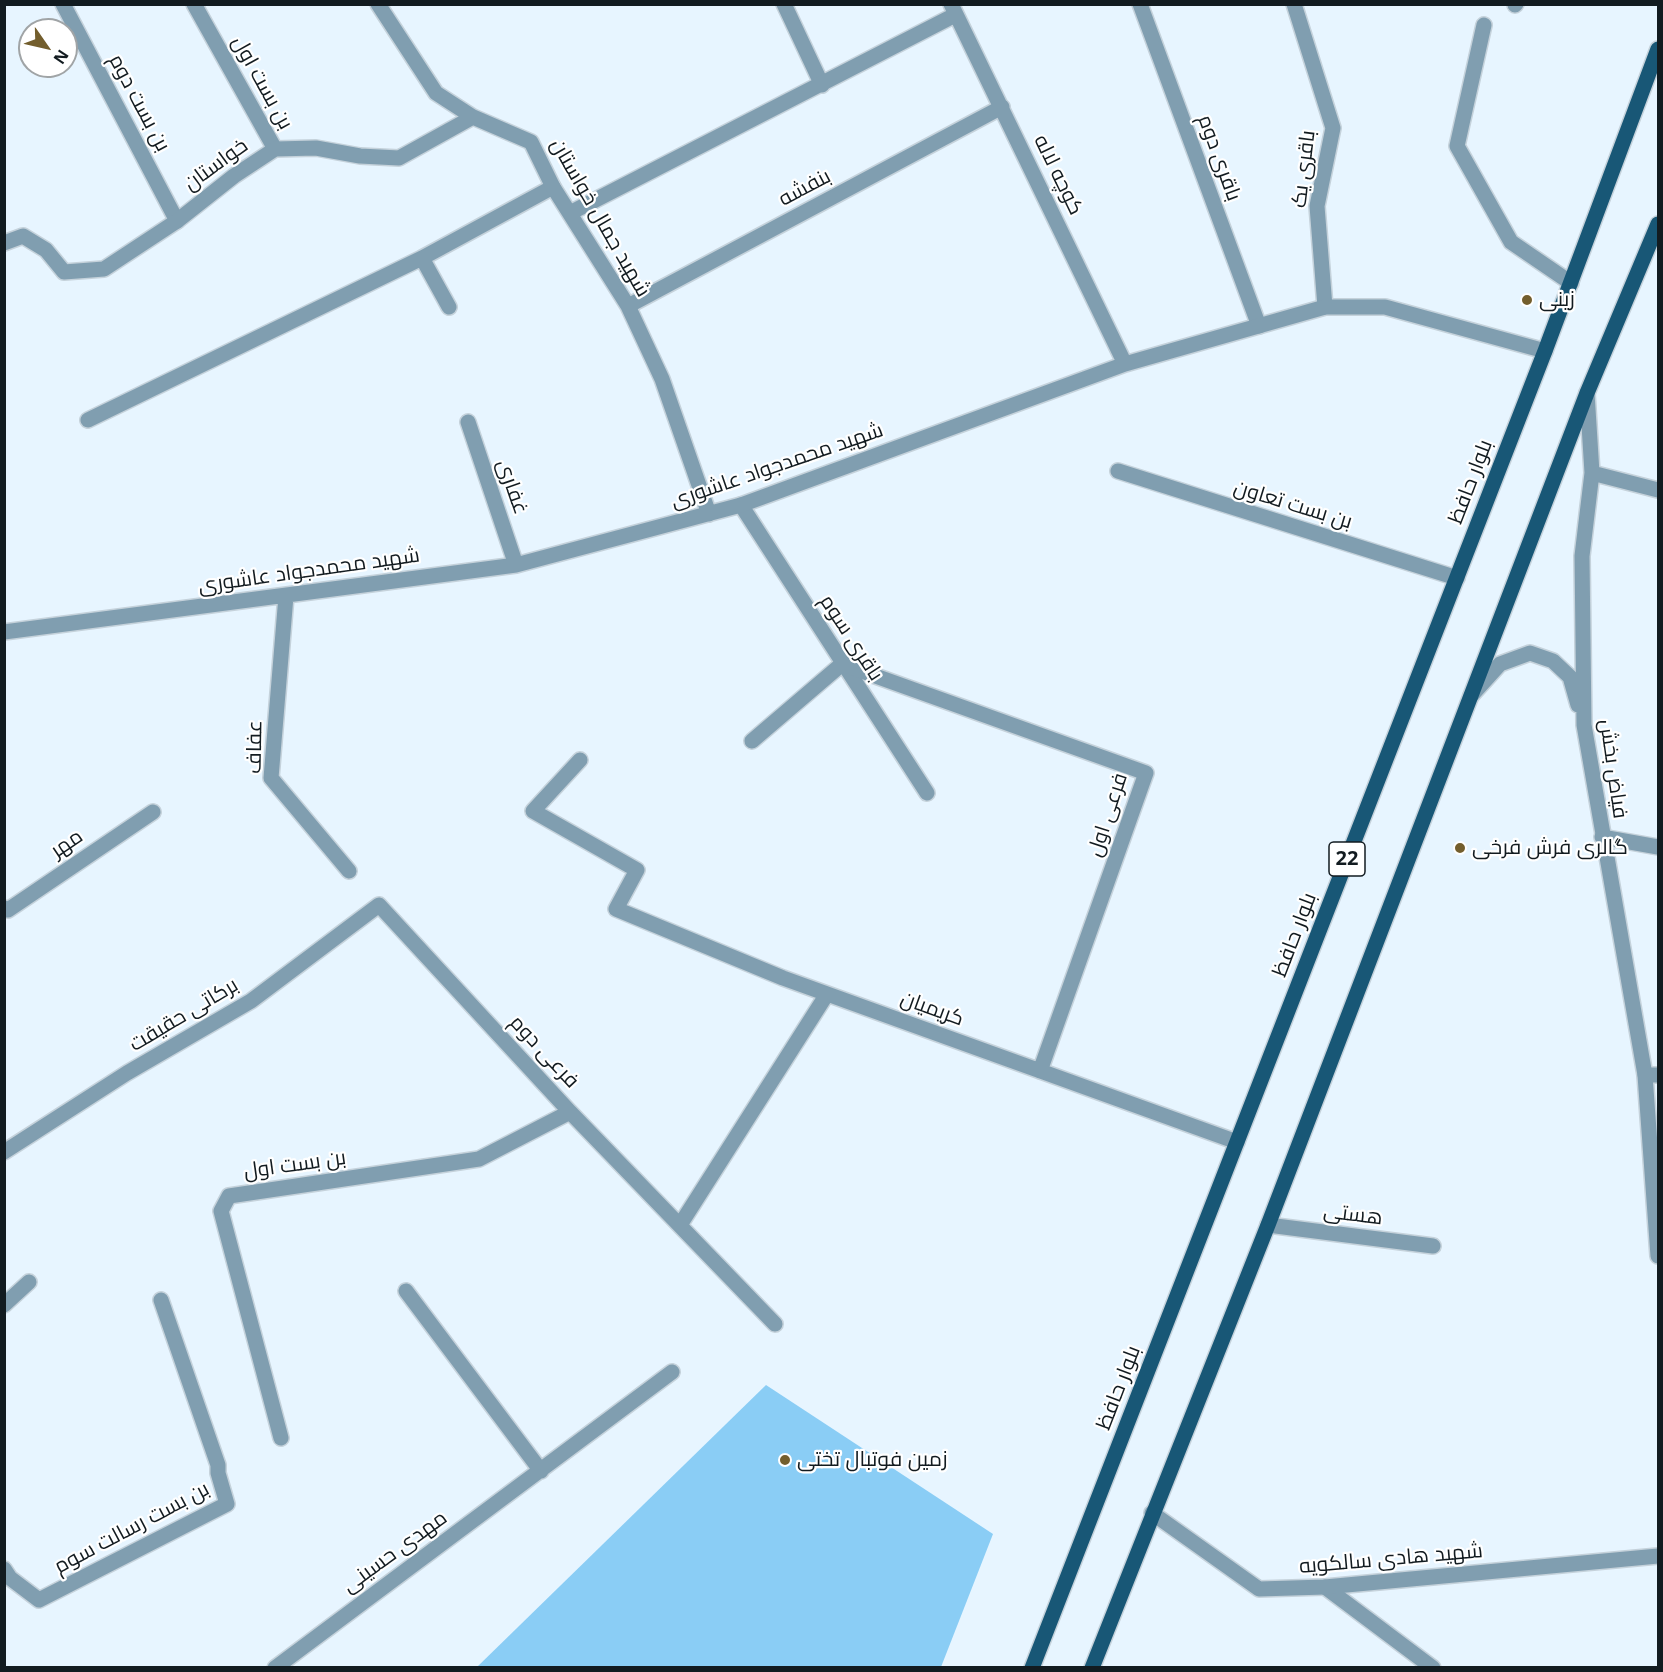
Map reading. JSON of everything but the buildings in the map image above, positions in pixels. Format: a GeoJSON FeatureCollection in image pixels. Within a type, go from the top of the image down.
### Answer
{"type":"FeatureCollection","features":[{"type":"Feature","properties":{"kind":"main road","name":"بلوار حافظ"},"geometry":{"type":"LineString","coordinates":[[1032,1668],[1545,351],[1659,49]]}},
{"type":"Feature","properties":{"kind":"main road"},"geometry":{"type":"LineString","coordinates":[[1092,1668],[1268,1225],[1587,393],[1659,224]]}},
{"type":"Feature","properties":{"kind":"street","name":"بن بست دوم"},"geometry":{"type":"LineString","coordinates":[[63,4],[177,221]]}},
{"type":"Feature","properties":{"kind":"street","name":"بن بست اول"},"geometry":{"type":"LineString","coordinates":[[195,4],[274,149]]}},
{"type":"Feature","properties":{"kind":"street","name":"شهید جمال خواستان"},"geometry":{"type":"LineString","coordinates":[[378,4],[436,93],[473,117],[531,142],[553,187],[628,306],[662,379],[709,514]]}},
{"type":"Feature","properties":{"kind":"street"},"geometry":{"type":"LineString","coordinates":[[784,4],[822,85]]}},
{"type":"Feature","properties":{"kind":"street","name":"باقری دوم"},"geometry":{"type":"LineString","coordinates":[[1140,4],[1259,326]]}},
{"type":"Feature","properties":{"kind":"street","name":"باقری یک"},"geometry":{"type":"LineString","coordinates":[[1294,4],[1333,128],[1317,206],[1325,307]]}},
{"type":"Feature","properties":{"kind":"street"},"geometry":{"type":"LineString","coordinates":[[570,213],[822,85],[953,10]]}},
{"type":"Feature","properties":{"kind":"street","name":"کوچه لاله"},"geometry":{"type":"LineString","coordinates":[[953,10],[1125,364]]}},
{"type":"Feature","properties":{"kind":"street"},"geometry":{"type":"LineString","coordinates":[[1484,25],[1457,146],[1511,242],[1571,283]]}},
{"type":"Feature","properties":{"kind":"street","name":"بنفشه"},"geometry":{"type":"LineString","coordinates":[[628,306],[1002,107]]}},
{"type":"Feature","properties":{"kind":"street","name":"خواستان"},"geometry":{"type":"LineString","coordinates":[[4,243],[23,236],[46,250],[64,272],[104,269],[177,221],[234,176],[274,149],[316,148],[360,156],[399,158],[473,117]]}},
{"type":"Feature","properties":{"kind":"street"},"geometry":{"type":"LineString","coordinates":[[88,420],[422,258],[553,187]]}},
{"type":"Feature","properties":{"kind":"street"},"geometry":{"type":"LineString","coordinates":[[422,258],[449,308]]}},
{"type":"Feature","properties":{"kind":"street","name":"شهید محمدجواد عاشوری"},"geometry":{"type":"LineString","coordinates":[[4,632],[516,565],[741,505],[1125,364],[1325,307],[1385,308],[1545,351]]}},
{"type":"Feature","properties":{"kind":"street","name":"فیاض بخش"},"geometry":{"type":"LineString","coordinates":[[1587,393],[1592,473],[1582,556],[1584,725],[1602,837],[1652,1075],[1659,1256]]}},
{"type":"Feature","properties":{"kind":"street","name":"غفاری"},"geometry":{"type":"LineString","coordinates":[[468,422],[516,565]]}},
{"type":"Feature","properties":{"kind":"street","name":"بن‌ بست تعاون"},"geometry":{"type":"LineString","coordinates":[[1118,471],[1456,578]]}},
{"type":"Feature","properties":{"kind":"street"},"geometry":{"type":"LineString","coordinates":[[1592,473],[1659,490]]}},
{"type":"Feature","properties":{"kind":"street","name":"باقری سوم"},"geometry":{"type":"LineString","coordinates":[[741,505],[927,793]]}},
{"type":"Feature","properties":{"kind":"street","name":"عفاف"},"geometry":{"type":"LineString","coordinates":[[286,596],[271,778],[350,871]]}},
{"type":"Feature","properties":{"kind":"street"},"geometry":{"type":"LineString","coordinates":[[1467,701],[1500,664],[1530,653],[1553,661],[1570,677],[1584,725]]}},
{"type":"Feature","properties":{"kind":"street"},"geometry":{"type":"LineString","coordinates":[[752,741],[842,664]]}},
{"type":"Feature","properties":{"kind":"street","name":"فرعی اول"},"geometry":{"type":"LineString","coordinates":[[842,664],[1146,773],[1040,1071]]}},
{"type":"Feature","properties":{"kind":"street","name":"کریمیان"},"geometry":{"type":"LineString","coordinates":[[580,760],[533,811],[637,870],[616,909],[827,994],[1237,1142]]}},
{"type":"Feature","properties":{"kind":"street","name":"مهر"},"geometry":{"type":"LineString","coordinates":[[4,909],[8,910],[153,812]]}},
{"type":"Feature","properties":{"kind":"street"},"geometry":{"type":"LineString","coordinates":[[1602,837],[1659,847]]}},
{"type":"Feature","properties":{"kind":"street","name":"فرعی دوم"},"geometry":{"type":"LineString","coordinates":[[379,905],[570,1112],[775,1324]]}},
{"type":"Feature","properties":{"kind":"street","name":"برکاتی حقیقت"},"geometry":{"type":"LineString","coordinates":[[4,1152],[127,1073],[251,1001],[379,905]]}},
{"type":"Feature","properties":{"kind":"street"},"geometry":{"type":"LineString","coordinates":[[680,1225],[827,994]]}},
{"type":"Feature","properties":{"kind":"street","name":"بن بست اول"},"geometry":{"type":"LineString","coordinates":[[281,1438],[221,1211],[229,1196],[479,1159],[570,1112]]}},
{"type":"Feature","properties":{"kind":"street","name":"هستی"},"geometry":{"type":"LineString","coordinates":[[1268,1225],[1433,1246]]}},
{"type":"Feature","properties":{"kind":"street"},"geometry":{"type":"LineString","coordinates":[[4,1305],[29,1282]]}},
{"type":"Feature","properties":{"kind":"street"},"geometry":{"type":"LineString","coordinates":[[406,1291],[541,1471]]}},
{"type":"Feature","properties":{"kind":"street","name":"بن بست رسالت سوم"},"geometry":{"type":"LineString","coordinates":[[4,1569],[10,1578],[39,1600],[227,1504],[218,1465],[161,1300]]}},
{"type":"Feature","properties":{"kind":"street","name":"مهدی حسینی"},"geometry":{"type":"LineString","coordinates":[[275,1668],[672,1372]]}},
{"type":"Feature","properties":{"kind":"street","name":"شهید هادی سالکویه"},"geometry":{"type":"LineString","coordinates":[[1152,1513],[1259,1589],[1325,1587],[1659,1556]]}},
{"type":"Feature","properties":{"kind":"street"},"geometry":{"type":"LineString","coordinates":[[1325,1587],[1433,1668]]}},
{"type":"Feature","properties":{"kind":"shaded area","name":"زمین فوتبال تختی"},"geometry":{"type":"Polygon","coordinates":[[[766,1385],[993,1534],[941,1667],[477,1667],[766,1385]]]}},
{"type":"Feature","properties":{"kind":"place","name":"زینی"},"geometry":{"type":"Point","coordinates":[1527,300]}},
{"type":"Feature","properties":{"kind":"place","name":"گالری فرش فرخی"},"geometry":{"type":"Point","coordinates":[1460,848]}},
{"type":"Feature","properties":{"kind":"place","name":"زمین فوتبال تختی"},"geometry":{"type":"Point","coordinates":[785,1460]}}]}
